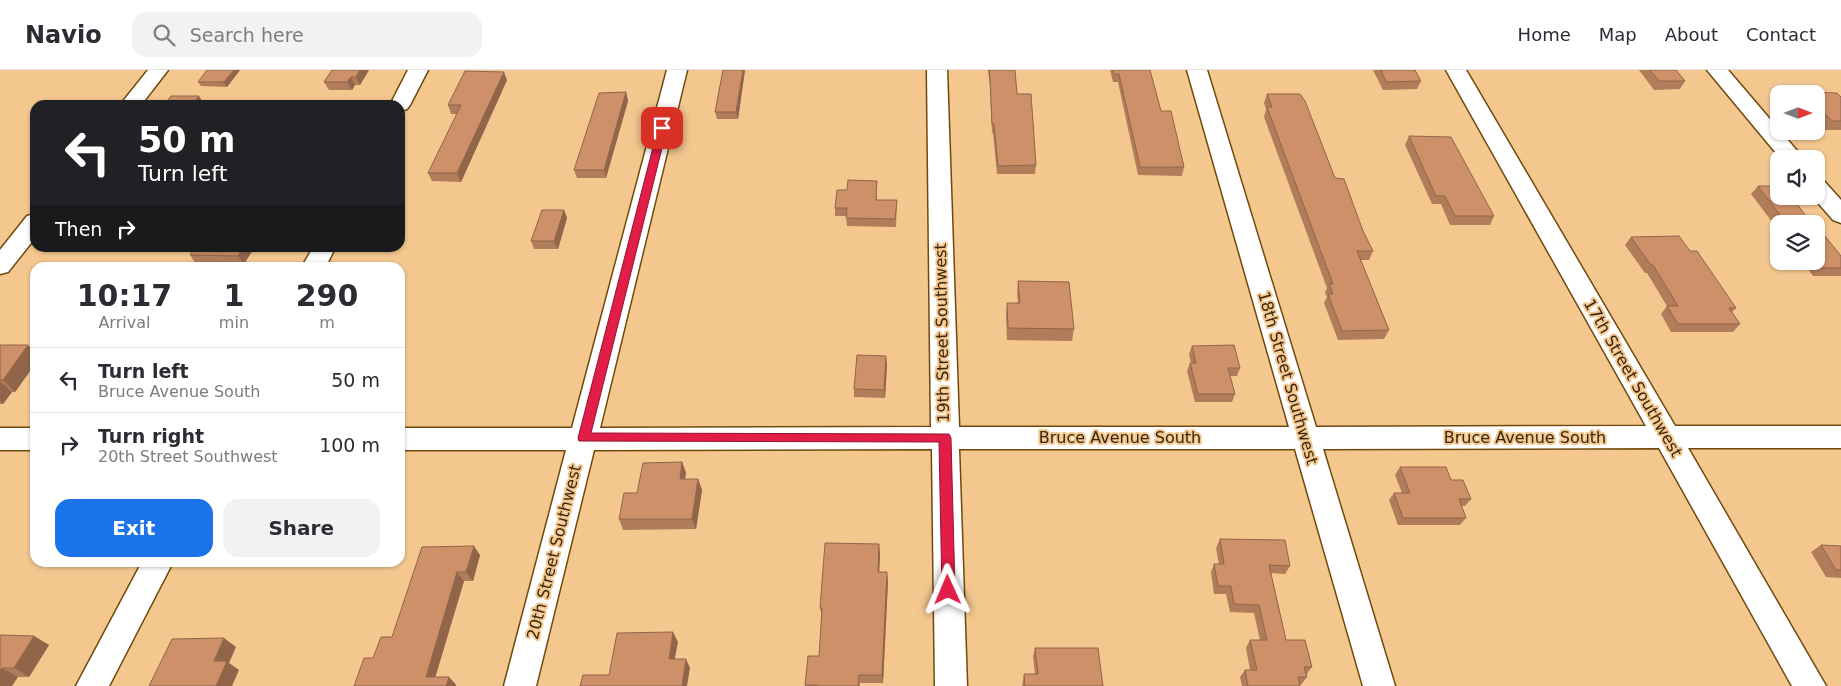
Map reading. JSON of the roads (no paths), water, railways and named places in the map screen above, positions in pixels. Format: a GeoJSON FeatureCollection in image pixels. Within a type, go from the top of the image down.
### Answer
{"type":"FeatureCollection","features":[{"type":"Feature","properties":{"kind":"street"},"geometry":{"type":"LineString","coordinates":[[134,100],[158,70]]}},
{"type":"Feature","properties":{"kind":"street"},"geometry":{"type":"LineString","coordinates":[[403,100],[418,70]]}},
{"type":"Feature","properties":{"kind":"street","name":"20th Street Southwest"},"geometry":{"type":"LineString","coordinates":[[520,686],[677,70]]}},
{"type":"Feature","properties":{"kind":"street","name":"19th Street Southwest"},"geometry":{"type":"LineString","coordinates":[[937,70],[951,686]]}},
{"type":"Feature","properties":{"kind":"street","name":"18th Street Southwest"},"geometry":{"type":"LineString","coordinates":[[1197,70],[1379,686]]}},
{"type":"Feature","properties":{"kind":"street","name":"17th Street Southwest"},"geometry":{"type":"LineString","coordinates":[[1456,70],[1810,686]]}},
{"type":"Feature","properties":{"kind":"street"},"geometry":{"type":"LineString","coordinates":[[1717,70],[1785,150]]}},
{"type":"Feature","properties":{"kind":"street"},"geometry":{"type":"LineString","coordinates":[[1825,196],[1841,215]]}},
{"type":"Feature","properties":{"kind":"street"},"geometry":{"type":"LineString","coordinates":[[0,266],[30,228]]}},
{"type":"Feature","properties":{"kind":"street","name":"Bruce Avenue South"},"geometry":{"type":"LineString","coordinates":[[405,439],[1841,436]]}},
{"type":"Feature","properties":{"kind":"street"},"geometry":{"type":"LineString","coordinates":[[0,439],[30,439]]}},
{"type":"Feature","properties":{"kind":"street"},"geometry":{"type":"LineString","coordinates":[[92,686],[155,567]]}}]}
